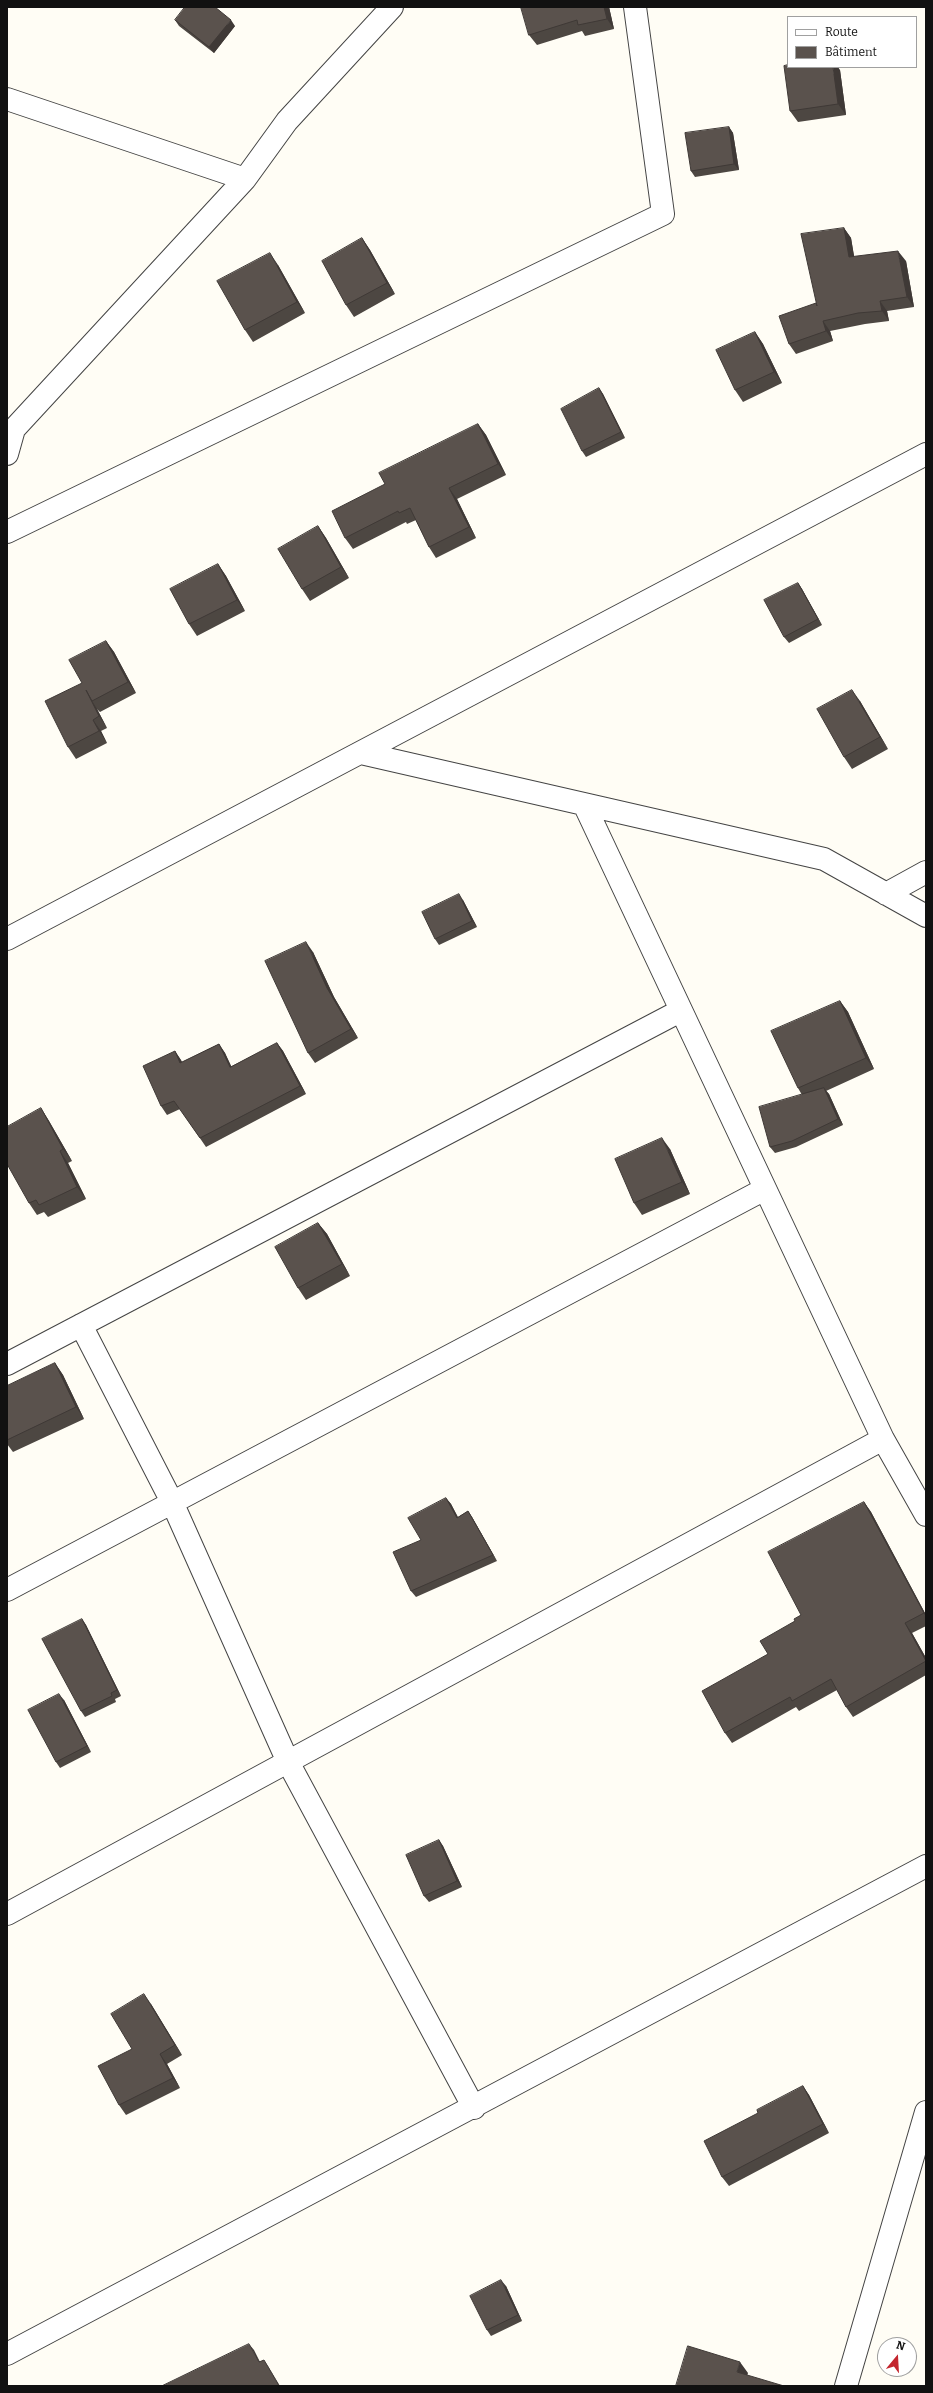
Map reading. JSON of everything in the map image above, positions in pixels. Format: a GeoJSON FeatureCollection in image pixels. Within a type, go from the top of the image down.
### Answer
{"type":"FeatureCollection","features":[{"type":"Feature","properties":{"kind":"street"},"geometry":{"type":"LineString","coordinates":[[7,454],[14,429],[245,179],[287,121],[392,7]]}},
{"type":"Feature","properties":{"kind":"street"},"geometry":{"type":"LineString","coordinates":[[7,532],[663,214],[635,7]]}},
{"type":"Feature","properties":{"kind":"street"},"geometry":{"type":"LineString","coordinates":[[7,99],[245,179]]}},
{"type":"Feature","properties":{"kind":"street"},"geometry":{"type":"LineString","coordinates":[[7,939],[926,454]]}},
{"type":"Feature","properties":{"kind":"street"},"geometry":{"type":"LineString","coordinates":[[361,753],[824,859],[926,916]]}},
{"type":"Feature","properties":{"kind":"street"},"geometry":{"type":"LineString","coordinates":[[584,804],[680,1011],[884,1438],[926,1516]]}},
{"type":"Feature","properties":{"kind":"street"},"geometry":{"type":"LineString","coordinates":[[886,894],[926,872]]}},
{"type":"Feature","properties":{"kind":"street"},"geometry":{"type":"LineString","coordinates":[[7,1364],[680,1011]]}},
{"type":"Feature","properties":{"kind":"street"},"geometry":{"type":"LineString","coordinates":[[7,1590],[765,1189]]}},
{"type":"Feature","properties":{"kind":"street"},"geometry":{"type":"LineString","coordinates":[[81,1325],[172,1502],[288,1762],[474,2108]]}},
{"type":"Feature","properties":{"kind":"street"},"geometry":{"type":"LineString","coordinates":[[7,1914],[884,1438]]}},
{"type":"Feature","properties":{"kind":"street"},"geometry":{"type":"LineString","coordinates":[[7,2354],[474,2108],[926,1866]]}},
{"type":"Feature","properties":{"kind":"street"},"geometry":{"type":"LineString","coordinates":[[846,2386],[926,2112]]}},
{"type":"Feature","properties":{"kind":"building"},"geometry":{"type":"Polygon","coordinates":[[[185,7],[215,7],[231,20],[209,47],[175,20],[185,7]]]}},
{"type":"Feature","properties":{"kind":"building"},"geometry":{"type":"Polygon","coordinates":[[[521,7],[604,7],[607,19],[578,25],[577,20],[529,35],[521,7]]]}},
{"type":"Feature","properties":{"kind":"building"},"geometry":{"type":"Polygon","coordinates":[[[787,65],[787,68],[833,68],[838,104],[790,111],[784,66],[787,65]]]}},
{"type":"Feature","properties":{"kind":"building"},"geometry":{"type":"Polygon","coordinates":[[[729,127],[734,164],[691,171],[685,133],[729,127]]]}},
{"type":"Feature","properties":{"kind":"building"},"geometry":{"type":"Polygon","coordinates":[[[844,228],[849,257],[898,251],[907,297],[880,301],[882,311],[858,313],[823,321],[826,331],[789,344],[779,316],[816,303],[817,306],[801,234],[844,228]]]}},
{"type":"Feature","properties":{"kind":"building"},"geometry":{"type":"Polygon","coordinates":[[[362,238],[387,283],[346,305],[322,261],[362,238]]]}},
{"type":"Feature","properties":{"kind":"building"},"geometry":{"type":"Polygon","coordinates":[[[270,253],[297,302],[245,330],[217,281],[270,253]]]}},
{"type":"Feature","properties":{"kind":"building"},"geometry":{"type":"Polygon","coordinates":[[[755,332],[774,372],[735,390],[716,350],[755,332]]]}},
{"type":"Feature","properties":{"kind":"building"},"geometry":{"type":"Polygon","coordinates":[[[599,388],[621,432],[582,451],[561,409],[599,388]]]}},
{"type":"Feature","properties":{"kind":"building"},"geometry":{"type":"Polygon","coordinates":[[[478,424],[498,464],[449,488],[469,527],[429,547],[410,508],[399,513],[398,511],[345,538],[332,511],[385,484],[379,473],[478,424]]]}},
{"type":"Feature","properties":{"kind":"building"},"geometry":{"type":"Polygon","coordinates":[[[318,526],[341,567],[302,589],[278,549],[318,526]]]}},
{"type":"Feature","properties":{"kind":"building"},"geometry":{"type":"Polygon","coordinates":[[[218,564],[237,600],[189,624],[170,589],[218,564]]]}},
{"type":"Feature","properties":{"kind":"building"},"geometry":{"type":"Polygon","coordinates":[[[798,583],[818,619],[784,637],[764,600],[798,583]]]}},
{"type":"Feature","properties":{"kind":"building"},"geometry":{"type":"Polygon","coordinates":[[[106,641],[128,682],[92,701],[86,690],[99,716],[93,720],[99,731],[68,747],[45,701],[82,683],[69,660],[106,641]]]}},
{"type":"Feature","properties":{"kind":"building"},"geometry":{"type":"Polygon","coordinates":[[[852,690],[880,737],[844,757],[817,709],[852,690]]]}},
{"type":"Feature","properties":{"kind":"building"},"geometry":{"type":"Polygon","coordinates":[[[459,894],[472,921],[435,939],[422,912],[459,894]]]}},
{"type":"Feature","properties":{"kind":"building"},"geometry":{"type":"Polygon","coordinates":[[[306,942],[327,988],[351,1029],[308,1053],[265,961],[306,942]]]}},
{"type":"Feature","properties":{"kind":"building"},"geometry":{"type":"Polygon","coordinates":[[[840,1001],[866,1058],[798,1088],[771,1031],[840,1001]]]}},
{"type":"Feature","properties":{"kind":"building"},"geometry":{"type":"Polygon","coordinates":[[[277,1043],[300,1086],[200,1138],[174,1101],[161,1106],[143,1066],[175,1051],[180,1063],[219,1044],[230,1067],[277,1043]]]}},
{"type":"Feature","properties":{"kind":"building"},"geometry":{"type":"Polygon","coordinates":[[[824,1088],[838,1119],[792,1141],[770,1147],[759,1107],[824,1088]]]}},
{"type":"Feature","properties":{"kind":"building"},"geometry":{"type":"Polygon","coordinates":[[[41,1108],[63,1149],[60,1151],[77,1187],[39,1205],[36,1200],[29,1203],[7,1164],[7,1127],[41,1108]]]}},
{"type":"Feature","properties":{"kind":"building"},"geometry":{"type":"Polygon","coordinates":[[[662,1138],[682,1182],[634,1203],[615,1159],[662,1138]]]}},
{"type":"Feature","properties":{"kind":"building"},"geometry":{"type":"Polygon","coordinates":[[[318,1223],[342,1264],[298,1288],[275,1247],[318,1223]]]}},
{"type":"Feature","properties":{"kind":"building"},"geometry":{"type":"Polygon","coordinates":[[[55,1363],[76,1407],[7,1440],[7,1386],[55,1363]]]}},
{"type":"Feature","properties":{"kind":"building"},"geometry":{"type":"Polygon","coordinates":[[[446,1498],[457,1518],[468,1511],[493,1555],[411,1591],[393,1552],[421,1540],[408,1518],[446,1498]]]}},
{"type":"Feature","properties":{"kind":"building"},"geometry":{"type":"Polygon","coordinates":[[[864,1502],[924,1613],[905,1623],[926,1661],[846,1707],[831,1679],[792,1701],[790,1697],[725,1733],[702,1691],[768,1654],[760,1641],[795,1621],[794,1619],[801,1615],[768,1552],[864,1502]]]}},
{"type":"Feature","properties":{"kind":"building"},"geometry":{"type":"Polygon","coordinates":[[[82,1619],[117,1690],[111,1693],[112,1696],[81,1711],[42,1639],[82,1619]]]}},
{"type":"Feature","properties":{"kind":"building"},"geometry":{"type":"Polygon","coordinates":[[[59,1694],[87,1746],[56,1762],[28,1710],[59,1694]]]}},
{"type":"Feature","properties":{"kind":"building"},"geometry":{"type":"Polygon","coordinates":[[[439,1840],[457,1881],[424,1896],[406,1855],[439,1840]]]}},
{"type":"Feature","properties":{"kind":"building"},"geometry":{"type":"Polygon","coordinates":[[[144,1994],[175,2045],[160,2054],[173,2078],[119,2105],[98,2066],[132,2049],[111,2014],[144,1994]]]}},
{"type":"Feature","properties":{"kind":"building"},"geometry":{"type":"Polygon","coordinates":[[[803,2086],[823,2124],[722,2177],[704,2141],[758,2113],[757,2110],[803,2086]]]}},
{"type":"Feature","properties":{"kind":"building"},"geometry":{"type":"Polygon","coordinates":[[[501,2280],[518,2315],[487,2330],[470,2296],[501,2280]]]}},
{"type":"Feature","properties":{"kind":"building"},"geometry":{"type":"Polygon","coordinates":[[[249,2344],[259,2362],[264,2360],[279,2386],[162,2386],[249,2344]]]}},
{"type":"Feature","properties":{"kind":"building"},"geometry":{"type":"Polygon","coordinates":[[[688,2346],[740,2362],[737,2372],[784,2386],[676,2386],[688,2346]]]}}]}
